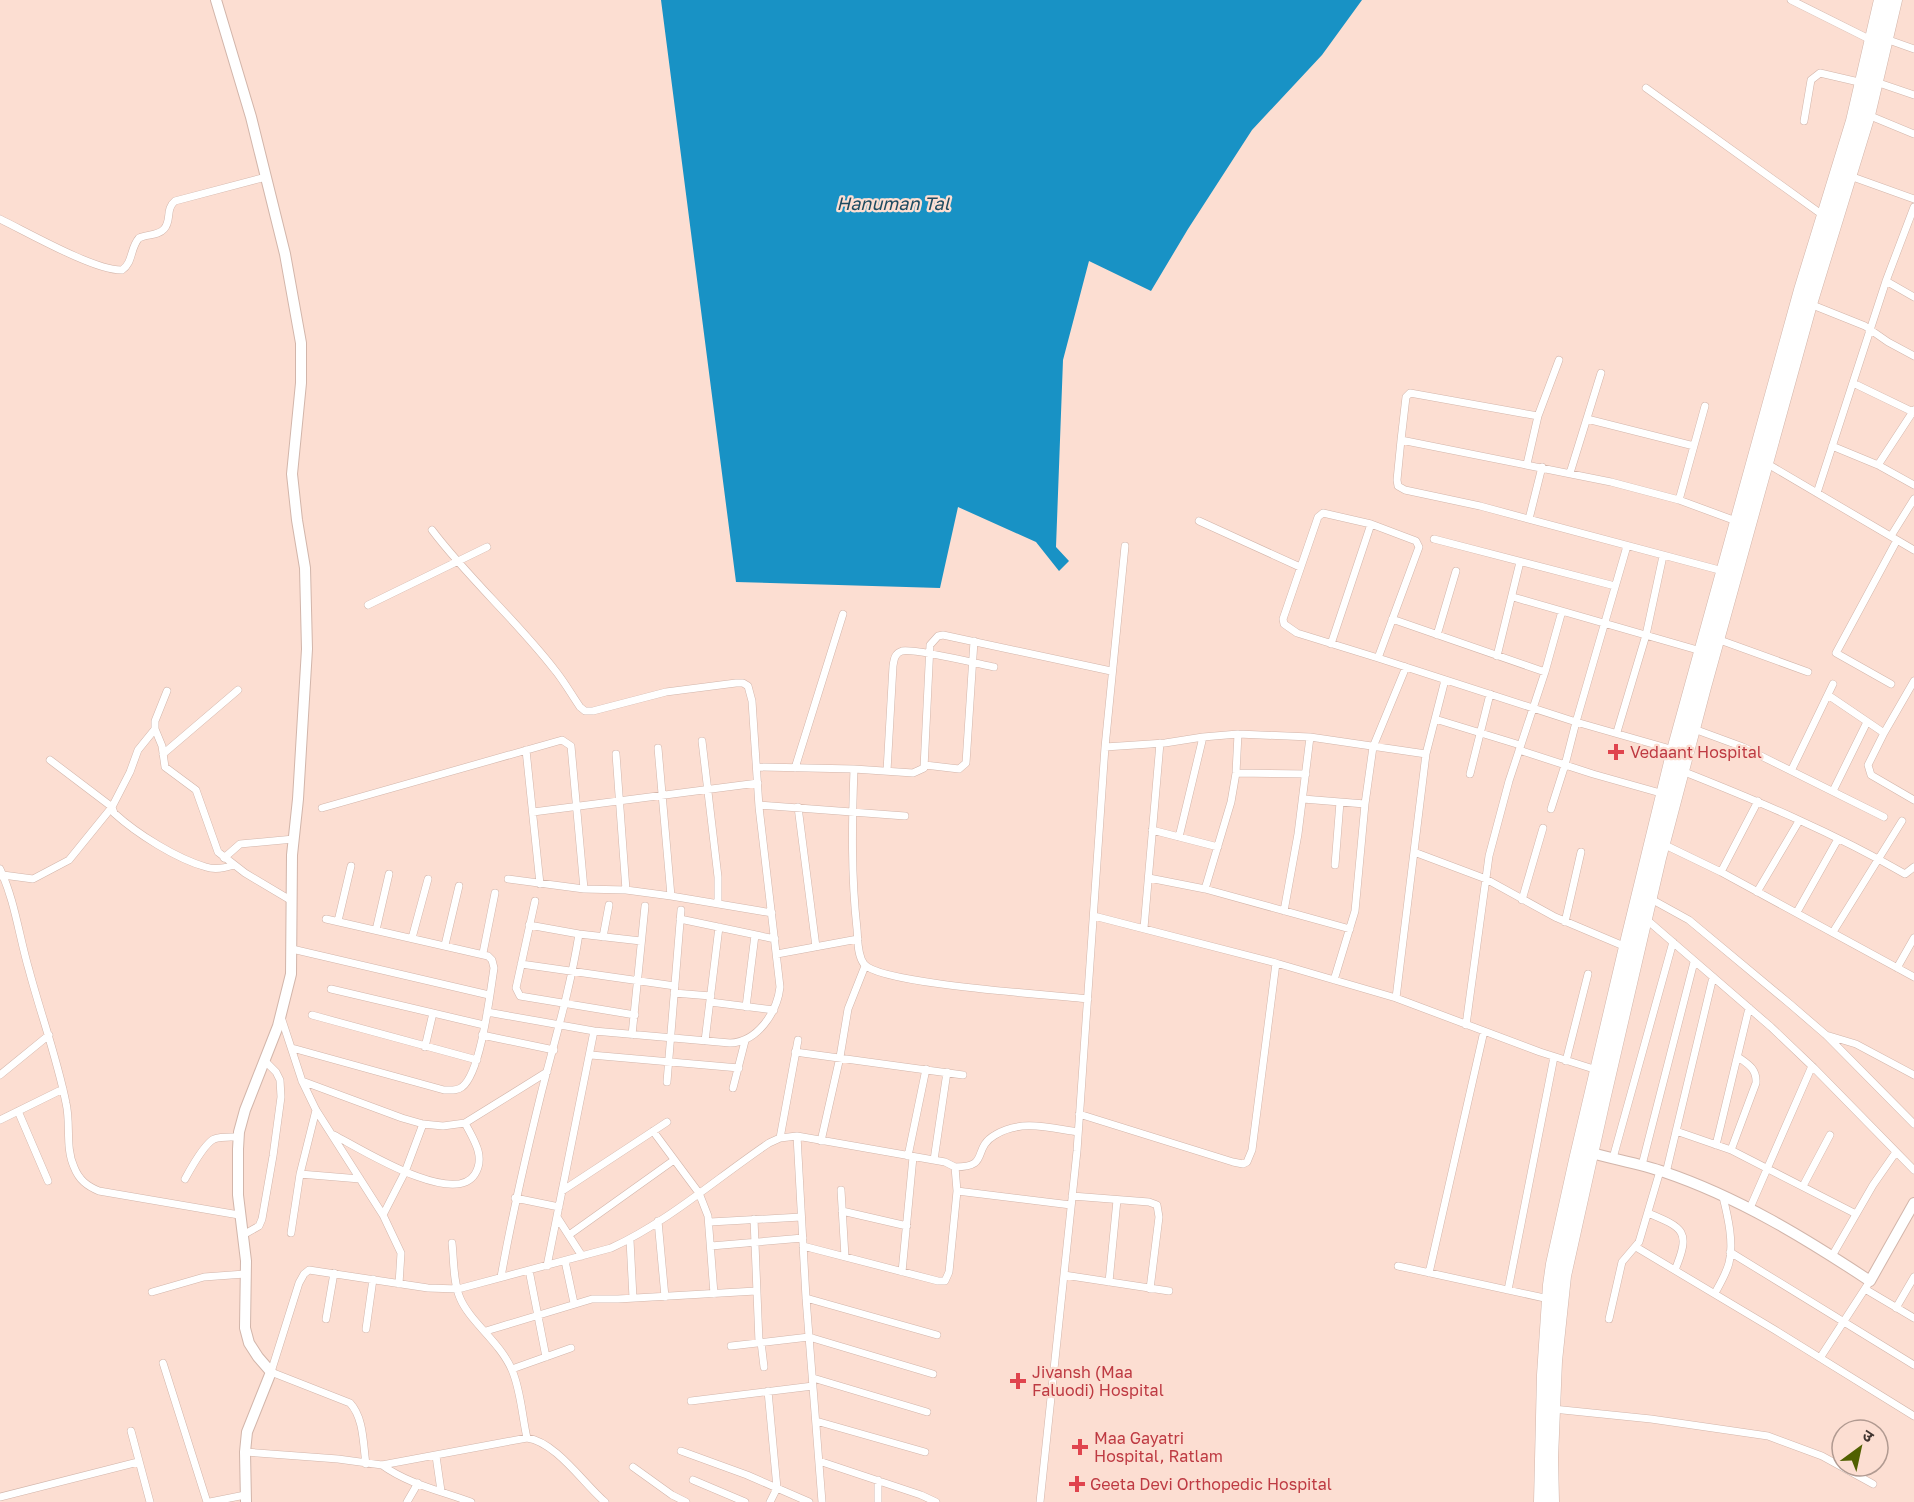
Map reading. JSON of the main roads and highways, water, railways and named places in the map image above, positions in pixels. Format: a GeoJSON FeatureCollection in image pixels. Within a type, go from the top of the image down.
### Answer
{"type":"FeatureCollection","features":[{"type":"Feature","properties":{"kind":"highway"},"geometry":{"type":"LineString","coordinates":[[1879,40],[1881,0]]}},
{"type":"Feature","properties":{"kind":"highway"},"geometry":{"type":"LineString","coordinates":[[1604,1072],[1626,947],[1674,750],[1801,290],[1870,83],[1879,40],[1894,0]]}},
{"type":"Feature","properties":{"kind":"highway"},"geometry":{"type":"LineString","coordinates":[[1541,1502],[1543,1386],[1553,1264],[1646,919],[1663,844],[1717,639],[1810,304],[1869,115],[1870,83]]}},
{"type":"Feature","properties":{"kind":"highway"},"geometry":{"type":"LineString","coordinates":[[1552,1502],[1555,1361],[1563,1276],[1585,1151]]}},
{"type":"Feature","properties":{"kind":"water","name":"Hanuman Tal"},"geometry":{"type":"Polygon","coordinates":[[[661,0],[1362,0],[1322,55],[1252,130],[1151,291],[1089,261],[1063,360],[1056,547],[1069,561],[1059,571],[1036,542],[958,507],[940,588],[736,582],[661,0]]]}},
{"type":"Feature","properties":{"kind":"place","name":"Vedaant Hospital"},"geometry":{"type":"Point","coordinates":[1616,752]}},
{"type":"Feature","properties":{"kind":"place","name":"Jivansh (Maa Faluodi) Hospital"},"geometry":{"type":"Point","coordinates":[1018,1381]}},
{"type":"Feature","properties":{"kind":"place","name":"Maa Gayatri Hospital, Ratlam"},"geometry":{"type":"Point","coordinates":[1080,1447]}},
{"type":"Feature","properties":{"kind":"place","name":"Geeta Devi Orthopedic Hospital"},"geometry":{"type":"Point","coordinates":[1077,1484]}}]}
